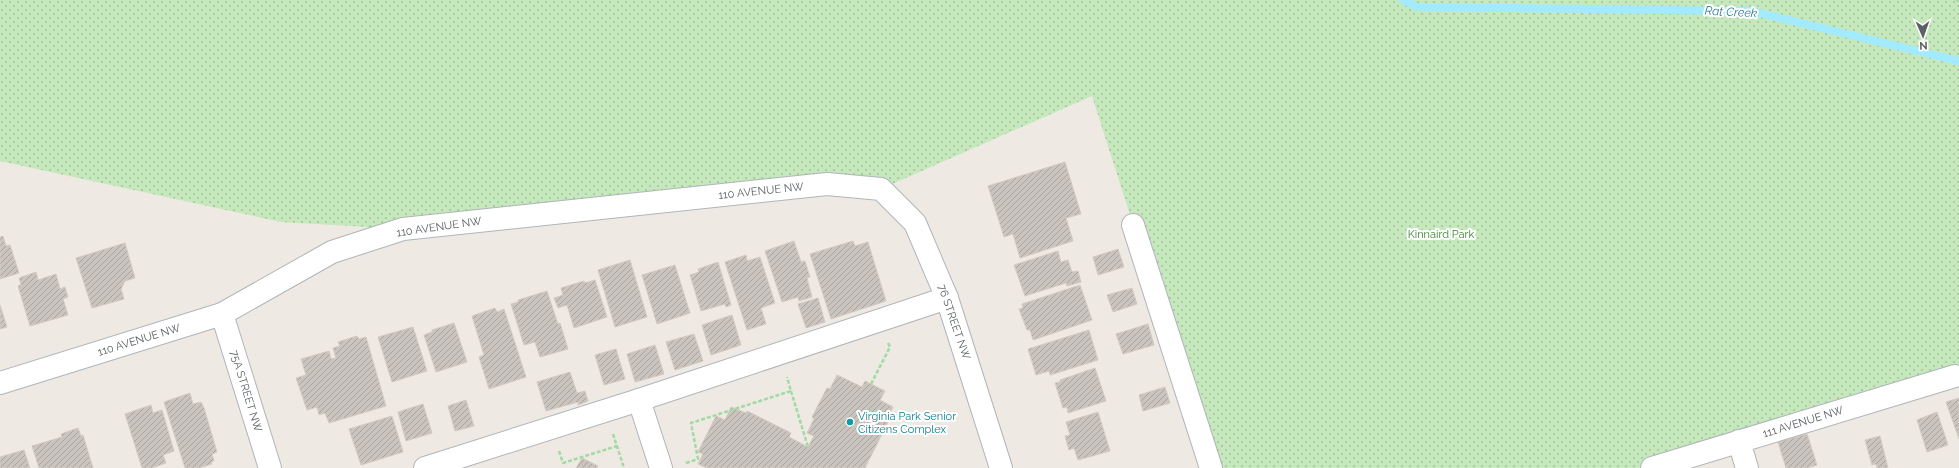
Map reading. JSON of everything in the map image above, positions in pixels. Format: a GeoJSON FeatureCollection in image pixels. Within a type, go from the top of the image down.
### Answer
{"type":"FeatureCollection","features":[{"type":"Feature","properties":{"kind":"street","name":"110 AVENUE NW"},"geometry":{"type":"LineString","coordinates":[[0,383],[222,314],[332,252],[403,229],[827,184],[881,189]]}},
{"type":"Feature","properties":{"kind":"street","name":"76 STREET NW"},"geometry":{"type":"LineString","coordinates":[[881,189],[915,222],[947,298],[1001,468]]}},
{"type":"Feature","properties":{"kind":"street"},"geometry":{"type":"LineString","coordinates":[[1133,225],[1211,468]]}},
{"type":"Feature","properties":{"kind":"street"},"geometry":{"type":"LineString","coordinates":[[424,468],[639,400],[947,298]]}},
{"type":"Feature","properties":{"kind":"street","name":"75A STREET NW"},"geometry":{"type":"LineString","coordinates":[[222,314],[270,468]]}},
{"type":"Feature","properties":{"kind":"street","name":"111 AVENUE NW"},"geometry":{"type":"LineString","coordinates":[[1652,468],[1955,376]]}},
{"type":"Feature","properties":{"kind":"street"},"geometry":{"type":"LineString","coordinates":[[639,400],[661,468]]}},
{"type":"Feature","properties":{"kind":"street"},"geometry":{"type":"LineString","coordinates":[[1739,441],[1747,468]]}},
{"type":"Feature","properties":{"kind":"path"},"geometry":{"type":"LineString","coordinates":[[871,384],[890,346],[880,320]]}},
{"type":"Feature","properties":{"kind":"path"},"geometry":{"type":"LineString","coordinates":[[780,354],[808,447]]}},
{"type":"Feature","properties":{"kind":"path"},"geometry":{"type":"LineString","coordinates":[[685,468],[684,463],[698,459],[691,423],[791,391]]}},
{"type":"Feature","properties":{"kind":"path"},"geometry":{"type":"LineString","coordinates":[[606,410],[624,468]]}},
{"type":"Feature","properties":{"kind":"path"},"geometry":{"type":"LineString","coordinates":[[552,427],[563,463],[617,446]]}},
{"type":"Feature","properties":{"kind":"green space","name":"Kinnaird Park"},"geometry":{"type":"Polygon","coordinates":[[[0,0],[1959,0],[1959,375],[1652,468],[1211,468],[1092,96],[881,189],[403,229],[281,222],[0,161],[0,0]]]}},
{"type":"Feature","properties":{"kind":"building"},"geometry":{"type":"Polygon","coordinates":[[[1065,162],[1081,214],[1066,218],[1073,241],[1020,258],[1013,234],[1004,237],[988,186],[1065,162]]]}},
{"type":"Feature","properties":{"kind":"building"},"geometry":{"type":"Polygon","coordinates":[[[3,236],[6,246],[10,245],[19,273],[0,279],[0,237],[3,236]]]}},
{"type":"Feature","properties":{"kind":"building"},"geometry":{"type":"Polygon","coordinates":[[[794,241],[801,262],[805,261],[810,277],[807,278],[812,297],[799,301],[798,297],[782,302],[765,251],[794,241]]]}},
{"type":"Feature","properties":{"kind":"building"},"geometry":{"type":"Polygon","coordinates":[[[853,241],[855,246],[868,242],[886,301],[831,319],[810,254],[853,241]]]}},
{"type":"Feature","properties":{"kind":"building"},"geometry":{"type":"Polygon","coordinates":[[[125,243],[135,278],[125,281],[121,289],[124,299],[92,308],[76,258],[125,243]]]}},
{"type":"Feature","properties":{"kind":"building"},"geometry":{"type":"Polygon","coordinates":[[[1118,249],[1124,267],[1098,275],[1093,257],[1118,249]]]}},
{"type":"Feature","properties":{"kind":"building"},"geometry":{"type":"Polygon","coordinates":[[[1058,251],[1061,262],[1068,260],[1072,272],[1078,271],[1081,282],[1067,286],[1066,283],[1025,296],[1014,265],[1058,251]]]}},
{"type":"Feature","properties":{"kind":"building"},"geometry":{"type":"Polygon","coordinates":[[[746,255],[747,261],[760,257],[775,303],[761,308],[766,324],[747,330],[725,262],[746,255]]]}},
{"type":"Feature","properties":{"kind":"building"},"geometry":{"type":"Polygon","coordinates":[[[630,260],[647,317],[615,327],[598,270],[630,260]]]}},
{"type":"Feature","properties":{"kind":"building"},"geometry":{"type":"Polygon","coordinates":[[[718,262],[731,305],[726,307],[725,304],[701,311],[690,275],[699,272],[698,269],[718,262]]]}},
{"type":"Feature","properties":{"kind":"building"},"geometry":{"type":"Polygon","coordinates":[[[675,265],[690,313],[657,324],[642,275],[675,265]]]}},
{"type":"Feature","properties":{"kind":"building"},"geometry":{"type":"Polygon","coordinates":[[[36,272],[38,280],[56,274],[60,289],[65,287],[68,297],[63,299],[68,315],[30,326],[18,286],[21,285],[19,278],[36,272]]]}},
{"type":"Feature","properties":{"kind":"building"},"geometry":{"type":"Polygon","coordinates":[[[595,280],[607,317],[574,328],[567,305],[558,308],[554,298],[563,295],[561,288],[584,281],[585,283],[595,280]]]}},
{"type":"Feature","properties":{"kind":"building"},"geometry":{"type":"Polygon","coordinates":[[[1080,285],[1092,320],[1033,340],[1030,330],[1027,330],[1019,309],[1023,308],[1022,304],[1080,285]]]}},
{"type":"Feature","properties":{"kind":"building"},"geometry":{"type":"Polygon","coordinates":[[[1132,288],[1137,304],[1113,312],[1107,295],[1132,288]]]}},
{"type":"Feature","properties":{"kind":"building"},"geometry":{"type":"Polygon","coordinates":[[[547,291],[558,324],[560,323],[568,349],[540,357],[535,342],[524,345],[511,304],[518,302],[518,300],[547,291]]]}},
{"type":"Feature","properties":{"kind":"building"},"geometry":{"type":"Polygon","coordinates":[[[818,298],[825,322],[806,328],[798,304],[818,298]]]}},
{"type":"Feature","properties":{"kind":"building"},"geometry":{"type":"Polygon","coordinates":[[[0,305],[7,327],[0,329],[0,305]]]}},
{"type":"Feature","properties":{"kind":"building"},"geometry":{"type":"Polygon","coordinates":[[[495,308],[497,312],[504,309],[526,377],[489,389],[479,357],[484,355],[472,316],[495,308]]]}},
{"type":"Feature","properties":{"kind":"building"},"geometry":{"type":"Polygon","coordinates":[[[732,315],[741,345],[711,355],[702,325],[732,315]]]}},
{"type":"Feature","properties":{"kind":"building"},"geometry":{"type":"Polygon","coordinates":[[[454,323],[467,362],[436,372],[424,335],[432,332],[432,330],[454,323]]]}},
{"type":"Feature","properties":{"kind":"building"},"geometry":{"type":"Polygon","coordinates":[[[1148,324],[1154,345],[1123,354],[1116,334],[1148,324]]]}},
{"type":"Feature","properties":{"kind":"building"},"geometry":{"type":"Polygon","coordinates":[[[413,327],[427,371],[392,382],[378,337],[413,327]]]}},
{"type":"Feature","properties":{"kind":"building"},"geometry":{"type":"Polygon","coordinates":[[[1089,330],[1098,360],[1050,375],[1049,371],[1036,375],[1028,349],[1089,330]]]}},
{"type":"Feature","properties":{"kind":"building"},"geometry":{"type":"Polygon","coordinates":[[[694,334],[703,361],[675,370],[666,342],[694,334]]]}},
{"type":"Feature","properties":{"kind":"building"},"geometry":{"type":"Polygon","coordinates":[[[357,336],[359,339],[366,337],[386,406],[329,423],[325,413],[319,415],[317,407],[307,410],[296,378],[306,375],[301,359],[329,351],[331,359],[336,358],[333,348],[340,346],[338,342],[357,336]]]}},
{"type":"Feature","properties":{"kind":"building"},"geometry":{"type":"Polygon","coordinates":[[[655,345],[664,374],[635,382],[627,354],[655,345]]]}},
{"type":"Feature","properties":{"kind":"building"},"geometry":{"type":"Polygon","coordinates":[[[616,349],[625,379],[604,385],[595,355],[616,349]]]}},
{"type":"Feature","properties":{"kind":"building"},"geometry":{"type":"Polygon","coordinates":[[[1095,368],[1106,401],[1068,413],[1067,407],[1063,408],[1055,383],[1095,368]]]}},
{"type":"Feature","properties":{"kind":"building"},"geometry":{"type":"Polygon","coordinates":[[[570,372],[577,393],[585,391],[588,401],[578,405],[578,402],[546,411],[537,382],[570,372]]]}},
{"type":"Feature","properties":{"kind":"building","name":"Virginia Park Senior Citizens Complex"},"geometry":{"type":"Polygon","coordinates":[[[837,375],[862,387],[865,381],[885,391],[880,400],[893,407],[886,421],[888,422],[865,468],[707,468],[698,464],[703,454],[698,452],[716,416],[725,420],[731,407],[746,413],[747,411],[791,433],[789,437],[808,447],[814,436],[807,433],[814,419],[812,417],[827,388],[830,389],[837,375]]]}},
{"type":"Feature","properties":{"kind":"building"},"geometry":{"type":"Polygon","coordinates":[[[1165,387],[1170,403],[1143,411],[1139,395],[1165,387]]]}},
{"type":"Feature","properties":{"kind":"building"},"geometry":{"type":"Polygon","coordinates":[[[190,393],[193,404],[201,402],[204,408],[217,452],[212,454],[214,461],[211,462],[212,464],[199,468],[185,468],[164,402],[190,393]]]}},
{"type":"Feature","properties":{"kind":"building"},"geometry":{"type":"Polygon","coordinates":[[[1959,398],[1959,439],[1946,402],[1959,398]]]}},
{"type":"Feature","properties":{"kind":"building"},"geometry":{"type":"Polygon","coordinates":[[[466,400],[474,426],[455,431],[448,406],[466,400]]]}},
{"type":"Feature","properties":{"kind":"building"},"geometry":{"type":"Polygon","coordinates":[[[423,404],[432,433],[406,441],[398,412],[423,404]]]}},
{"type":"Feature","properties":{"kind":"building"},"geometry":{"type":"Polygon","coordinates":[[[151,405],[153,413],[162,410],[174,451],[163,455],[166,463],[152,468],[142,468],[125,414],[151,405]]]}},
{"type":"Feature","properties":{"kind":"building"},"geometry":{"type":"Polygon","coordinates":[[[1098,412],[1110,451],[1078,460],[1074,448],[1069,450],[1065,436],[1070,435],[1066,422],[1098,412]]]}},
{"type":"Feature","properties":{"kind":"building"},"geometry":{"type":"Polygon","coordinates":[[[1937,412],[1948,445],[1927,452],[1917,420],[1937,412]]]}},
{"type":"Feature","properties":{"kind":"building"},"geometry":{"type":"Polygon","coordinates":[[[392,416],[403,452],[361,465],[349,429],[392,416]]]}},
{"type":"Feature","properties":{"kind":"building"},"geometry":{"type":"Polygon","coordinates":[[[78,428],[81,436],[83,435],[93,468],[39,468],[32,446],[62,437],[61,434],[78,428]]]}},
{"type":"Feature","properties":{"kind":"building"},"geometry":{"type":"Polygon","coordinates":[[[1807,434],[1817,465],[1807,468],[1786,468],[1778,442],[1807,434]]]}},
{"type":"Feature","properties":{"kind":"building"},"geometry":{"type":"Polygon","coordinates":[[[1880,436],[1888,468],[1877,468],[1876,464],[1872,465],[1865,440],[1880,436]]]}},
{"type":"Feature","properties":{"kind":"building"},"geometry":{"type":"Polygon","coordinates":[[[24,450],[30,468],[0,468],[0,457],[24,450]]]}},
{"type":"Feature","properties":{"kind":"building"},"geometry":{"type":"Polygon","coordinates":[[[582,458],[598,466],[597,468],[576,468],[582,458]]]}},
{"type":"Feature","properties":{"kind":"waterway","name":"Rat Creek"},"geometry":{"type":"LineString","coordinates":[[1403,0],[1417,7],[1751,11],[1959,61]]}},
{"type":"Feature","properties":{"kind":"place","name":"Virginia Park Senior Citizens Complex"},"geometry":{"type":"Point","coordinates":[850,422]}}]}
